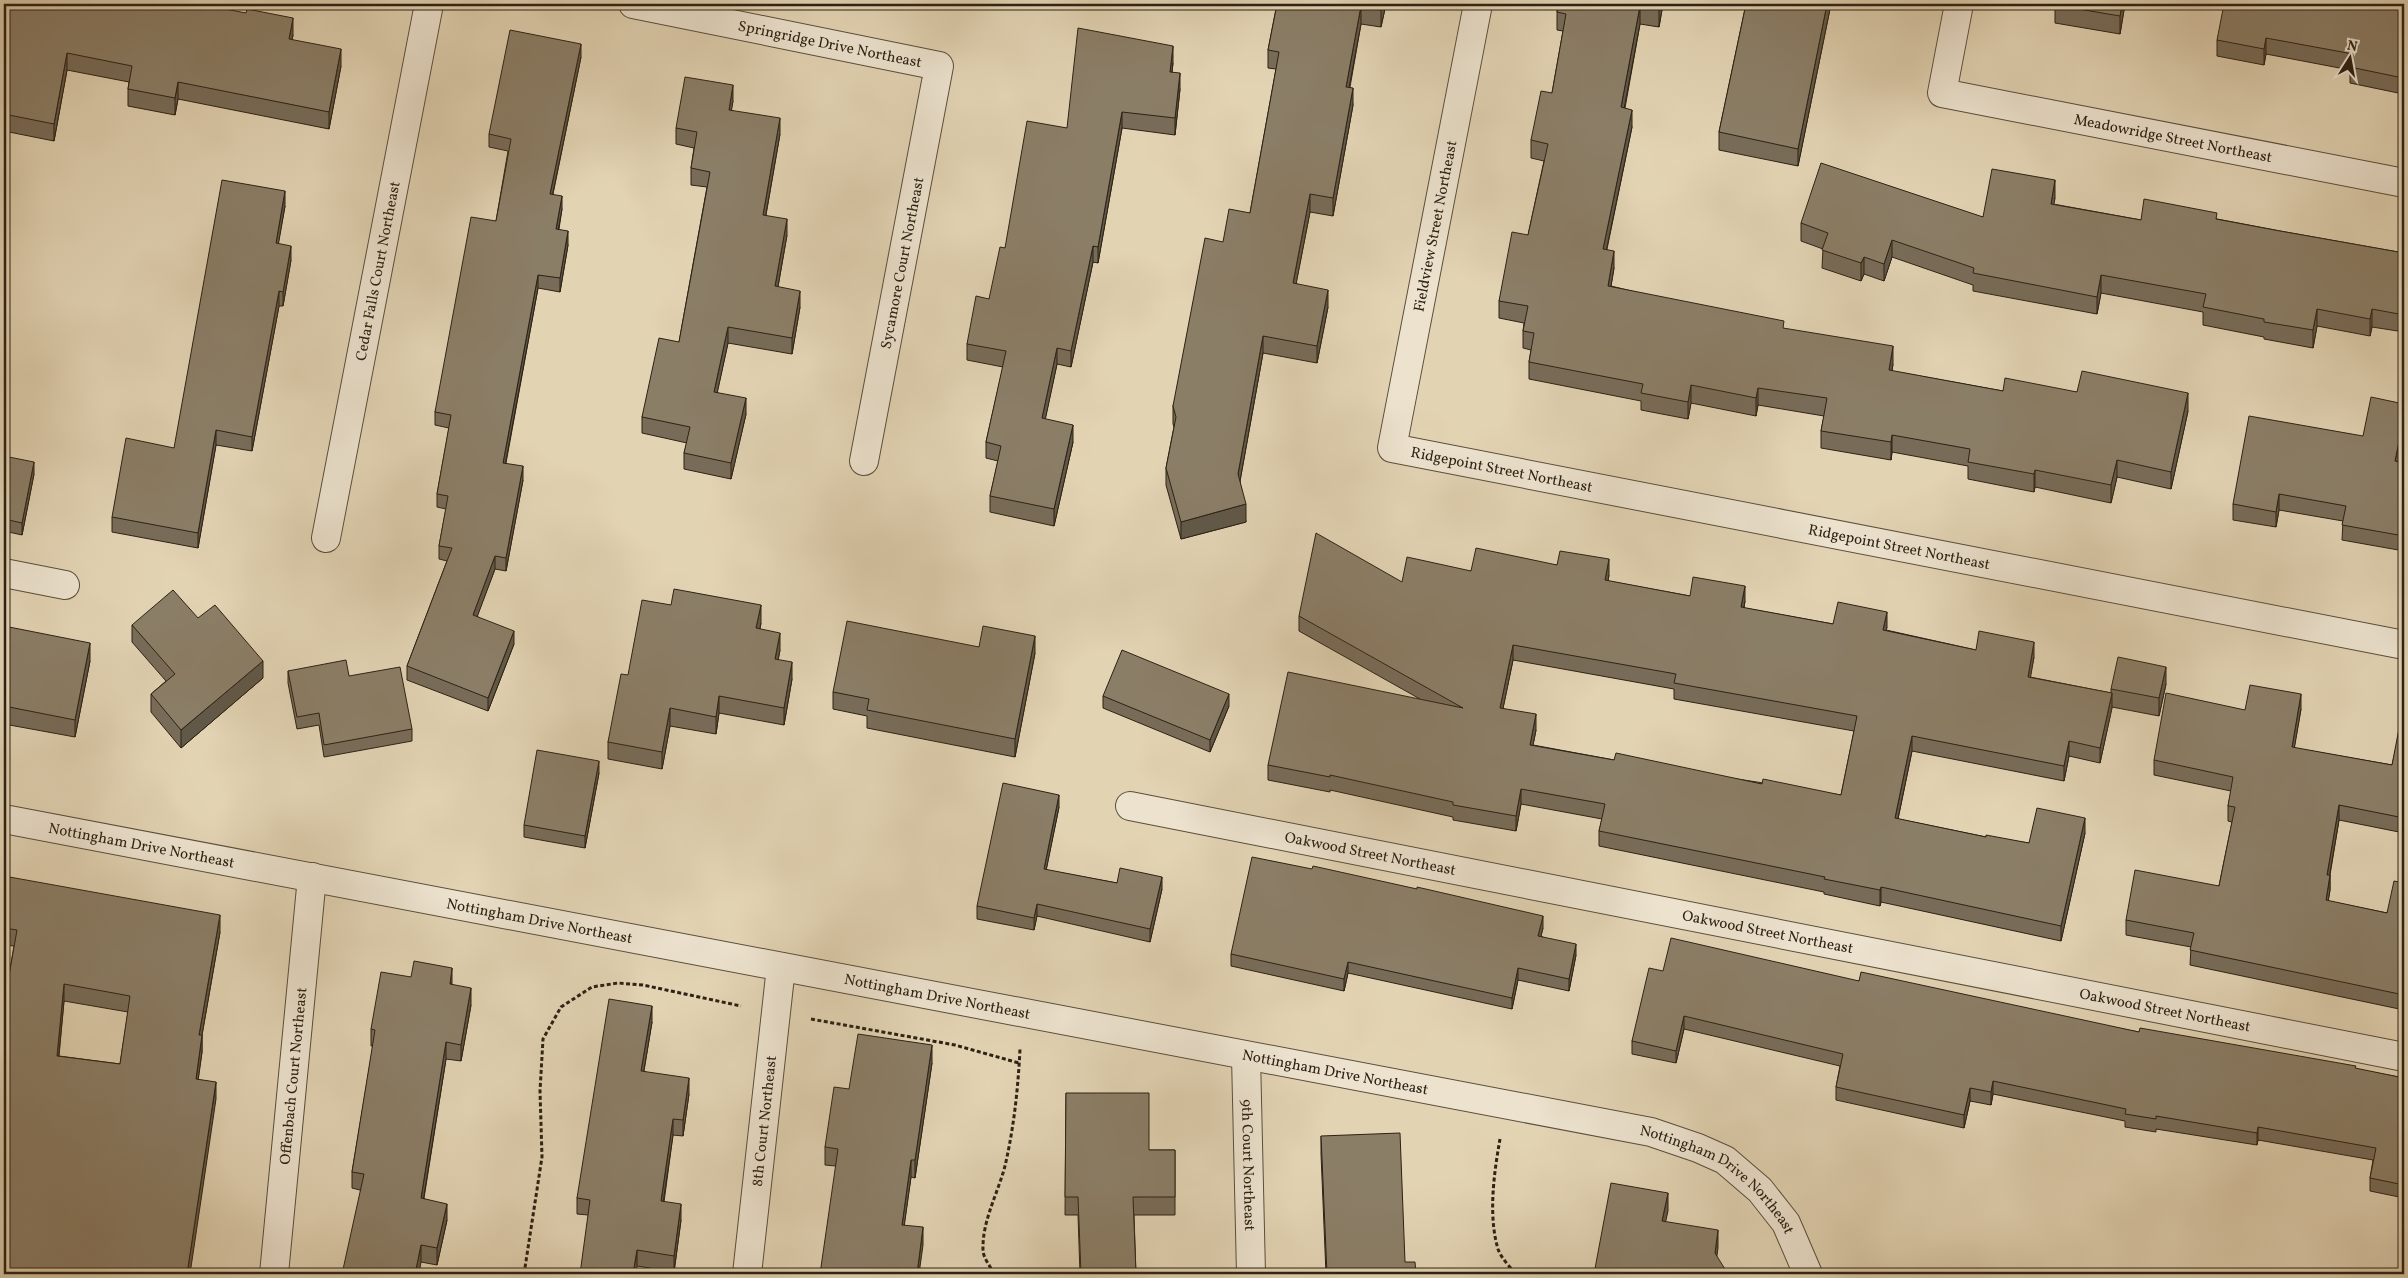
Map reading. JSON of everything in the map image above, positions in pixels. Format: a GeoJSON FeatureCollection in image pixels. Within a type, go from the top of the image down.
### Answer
{"type":"FeatureCollection","features":[{"type":"Feature","properties":{"kind":"street","name":"Cedar Falls Court Northeast"},"geometry":{"type":"LineString","coordinates":[[326,538],[429,4]]}},
{"type":"Feature","properties":{"kind":"street","name":"Springridge Drive Northeast"},"geometry":{"type":"LineString","coordinates":[[633,4],[939,66]]}},
{"type":"Feature","properties":{"kind":"street","name":"Fieldview Street Northeast"},"geometry":{"type":"LineString","coordinates":[[1392,448],[1478,4]]}},
{"type":"Feature","properties":{"kind":"street","name":"Meadowridge Street Northeast"},"geometry":{"type":"LineString","coordinates":[[1959,4],[1942,93],[2404,182]]}},
{"type":"Feature","properties":{"kind":"street","name":"Sycamore Court Northeast"},"geometry":{"type":"LineString","coordinates":[[864,461],[939,66]]}},
{"type":"Feature","properties":{"kind":"street","name":"Ridgepoint Street Northeast"},"geometry":{"type":"LineString","coordinates":[[1392,448],[2404,645]]}},
{"type":"Feature","properties":{"kind":"street"},"geometry":{"type":"LineString","coordinates":[[4,573],[65,585]]}},
{"type":"Feature","properties":{"kind":"street","name":"Oakwood Street Northeast"},"geometry":{"type":"LineString","coordinates":[[1130,806],[2404,1057]]}},
{"type":"Feature","properties":{"kind":"street","name":"Nottingham Drive Northeast"},"geometry":{"type":"LineString","coordinates":[[4,818],[1650,1132],[1698,1148],[1725,1160],[1760,1190],[1786,1223],[1808,1274]]}},
{"type":"Feature","properties":{"kind":"street","name":"Offenbach Court Northeast"},"geometry":{"type":"LineString","coordinates":[[274,1274],[312,877]]}},
{"type":"Feature","properties":{"kind":"street","name":"8th Court Northeast"},"geometry":{"type":"LineString","coordinates":[[748,1274],[781,967]]}},
{"type":"Feature","properties":{"kind":"street","name":"9th Court Northeast"},"geometry":{"type":"LineString","coordinates":[[1246,1056],[1252,1274]]}},
{"type":"Feature","properties":{"kind":"path"},"geometry":{"type":"LineString","coordinates":[[524,1274],[542,1157],[540,1091],[543,1039],[561,1007],[592,987],[618,982],[643,985],[728,1004],[776,1011],[955,1045],[1020,1063]]}},
{"type":"Feature","properties":{"kind":"path"},"geometry":{"type":"LineString","coordinates":[[994,1274],[983,1252],[992,1201],[1004,1168],[1013,1131],[1018,1101],[1023,1013]]}},
{"type":"Feature","properties":{"kind":"path"},"geometry":{"type":"LineString","coordinates":[[1506,1106],[1497,1154],[1494,1204],[1498,1250],[1516,1274]]}},
{"type":"Feature","properties":{"kind":"building"},"geometry":{"type":"Polygon","coordinates":[[[4,4],[115,4],[136,8],[136,4],[199,4],[246,13],[247,9],[293,18],[289,39],[341,49],[329,112],[178,82],[175,98],[128,89],[132,66],[67,53],[54,124],[4,114],[4,4]]]}},
{"type":"Feature","properties":{"kind":"building"},"geometry":{"type":"Polygon","coordinates":[[[1277,4],[1382,4],[1381,10],[1361,6],[1346,87],[1353,88],[1333,198],[1310,194],[1293,283],[1328,290],[1317,346],[1263,336],[1238,474],[1246,504],[1181,522],[1166,468],[1176,417],[1173,406],[1205,238],[1223,242],[1229,209],[1250,213],[1279,52],[1268,50],[1277,4]]]}},
{"type":"Feature","properties":{"kind":"building"},"geometry":{"type":"Polygon","coordinates":[[[1558,4],[1660,4],[1659,9],[1640,6],[1621,107],[1632,110],[1603,249],[1614,251],[1608,286],[1784,321],[1783,328],[1893,346],[1889,370],[2003,391],[2005,378],[2077,392],[2082,371],[2188,393],[2171,472],[2117,460],[2111,485],[2035,470],[2034,474],[1968,462],[1970,449],[1892,435],[1891,442],[1821,431],[1827,398],[1758,388],[1756,398],[1691,385],[1688,402],[1641,393],[1643,384],[1529,362],[1534,333],[1523,331],[1528,306],[1499,301],[1512,232],[1528,235],[1548,144],[1531,140],[1541,91],[1552,93],[1566,14],[1557,12],[1558,4]]]}},
{"type":"Feature","properties":{"kind":"building"},"geometry":{"type":"Polygon","coordinates":[[[1746,4],[1827,4],[1798,149],[1719,132],[1746,4]]]}},
{"type":"Feature","properties":{"kind":"building"},"geometry":{"type":"Polygon","coordinates":[[[2055,4],[2122,4],[2120,16],[2055,4]]]}},
{"type":"Feature","properties":{"kind":"building"},"geometry":{"type":"Polygon","coordinates":[[[2224,4],[2404,4],[2403,78],[2350,67],[2353,54],[2266,38],[2264,49],[2217,40],[2224,4]]]}},
{"type":"Feature","properties":{"kind":"building"},"geometry":{"type":"Polygon","coordinates":[[[1078,28],[1173,46],[1170,72],[1180,73],[1175,118],[1122,112],[1098,247],[1093,246],[1071,351],[1057,348],[1042,418],[1073,425],[1054,509],[990,496],[1001,446],[986,442],[1006,351],[967,344],[976,296],[989,299],[1000,247],[1005,248],[1027,121],[1067,128],[1078,28]]]}},
{"type":"Feature","properties":{"kind":"building"},"geometry":{"type":"Polygon","coordinates":[[[510,30],[581,44],[550,194],[562,196],[556,229],[568,231],[560,278],[538,275],[503,463],[523,466],[506,558],[495,556],[473,615],[514,631],[488,698],[407,666],[452,548],[439,546],[448,496],[437,494],[451,415],[435,412],[471,217],[496,221],[511,139],[489,134],[510,30]]]}},
{"type":"Feature","properties":{"kind":"building"},"geometry":{"type":"Polygon","coordinates":[[[685,77],[733,85],[729,110],[780,118],[763,215],[787,219],[775,286],[800,291],[792,338],[728,327],[714,392],[746,398],[731,463],[684,453],[690,427],[642,417],[659,338],[679,342],[710,172],[691,168],[697,132],[676,128],[685,77]]]}},
{"type":"Feature","properties":{"kind":"building"},"geometry":{"type":"Polygon","coordinates":[[[1821,163],[1983,217],[1992,169],[2055,180],[2051,204],[2141,220],[2144,199],[2217,213],[2216,219],[2404,253],[2404,315],[2372,309],[2370,319],[2317,309],[2313,330],[2264,322],[2264,319],[2203,307],[2206,294],[2101,275],[2097,297],[1973,273],[1974,268],[1892,240],[1884,264],[1864,257],[1861,263],[1822,250],[1828,233],[1801,223],[1821,163]]]}},
{"type":"Feature","properties":{"kind":"building"},"geometry":{"type":"Polygon","coordinates":[[[222,180],[285,191],[276,243],[291,246],[283,292],[279,291],[252,437],[216,430],[198,533],[112,517],[126,438],[174,448],[222,180]]]}},
{"type":"Feature","properties":{"kind":"building"},"geometry":{"type":"Polygon","coordinates":[[[2371,397],[2404,404],[2404,417],[2395,461],[2404,463],[2404,536],[2342,525],[2346,506],[2279,494],[2276,512],[2233,504],[2249,416],[2363,436],[2371,397]]]}},
{"type":"Feature","properties":{"kind":"building"},"geometry":{"type":"Polygon","coordinates":[[[4,456],[34,462],[22,523],[4,519],[4,456]]]}},
{"type":"Feature","properties":{"kind":"building"},"geometry":{"type":"Polygon","coordinates":[[[1316,533],[1402,582],[1407,557],[1471,571],[1476,548],[1557,565],[1560,551],[1609,559],[1605,580],[1690,596],[1693,577],[1745,586],[1741,607],[1833,624],[1838,602],[1887,612],[1883,630],[1976,650],[1979,631],[2034,642],[2028,677],[2112,693],[2100,748],[2069,741],[2064,766],[1912,736],[1895,818],[1986,837],[1986,835],[2029,843],[2037,808],[2085,818],[2061,926],[1881,887],[1880,890],[1824,879],[1825,877],[1599,831],[1605,804],[1521,789],[1516,816],[1453,805],[1453,802],[1330,775],[1330,777],[1268,765],[1288,672],[1463,708],[1299,616],[1316,533]],[[1513,645],[1500,708],[1536,714],[1530,745],[1614,760],[1616,753],[1762,784],[1763,779],[1841,795],[1857,716],[1674,683],[1676,674],[1513,645]]]}},
{"type":"Feature","properties":{"kind":"building"},"geometry":{"type":"Polygon","coordinates":[[[674,589],[761,605],[756,628],[780,633],[775,659],[792,662],[784,708],[719,696],[716,717],[670,708],[662,752],[608,742],[621,674],[628,675],[642,600],[671,605],[674,589]]]}},
{"type":"Feature","properties":{"kind":"building"},"geometry":{"type":"Polygon","coordinates":[[[173,590],[198,618],[215,605],[263,661],[181,730],[151,694],[175,674],[132,625],[173,590]]]}},
{"type":"Feature","properties":{"kind":"building"},"geometry":{"type":"Polygon","coordinates":[[[847,621],[979,647],[983,626],[1035,636],[1015,739],[867,710],[869,699],[833,692],[847,621]]]}},
{"type":"Feature","properties":{"kind":"building"},"geometry":{"type":"Polygon","coordinates":[[[4,626],[90,643],[75,720],[4,706],[4,626]]]}},
{"type":"Feature","properties":{"kind":"building"},"geometry":{"type":"Polygon","coordinates":[[[1122,650],[1229,694],[1210,740],[1103,696],[1122,650]]]}},
{"type":"Feature","properties":{"kind":"building"},"geometry":{"type":"Polygon","coordinates":[[[2118,657],[2166,667],[2159,698],[2111,689],[2118,657]]]}},
{"type":"Feature","properties":{"kind":"building"},"geometry":{"type":"Polygon","coordinates":[[[346,660],[349,676],[400,667],[412,729],[324,745],[319,713],[297,717],[288,671],[346,660]]]}},
{"type":"Feature","properties":{"kind":"building"},"geometry":{"type":"Polygon","coordinates":[[[2250,685],[2301,694],[2292,747],[2392,765],[2402,713],[2404,713],[2404,818],[2339,805],[2327,875],[2330,875],[2326,900],[2387,913],[2394,881],[2404,883],[2404,995],[2190,950],[2194,933],[2126,920],[2135,870],[2219,886],[2235,807],[2228,806],[2233,777],[2154,760],[2166,693],[2245,710],[2250,685]]]}},
{"type":"Feature","properties":{"kind":"building"},"geometry":{"type":"Polygon","coordinates":[[[537,750],[599,761],[585,836],[524,825],[537,750]]]}},
{"type":"Feature","properties":{"kind":"building"},"geometry":{"type":"Polygon","coordinates":[[[1003,783],[1059,795],[1044,869],[1117,883],[1120,868],[1162,877],[1150,929],[1037,904],[1034,918],[977,906],[1003,783]]]}},
{"type":"Feature","properties":{"kind":"building"},"geometry":{"type":"Polygon","coordinates":[[[1252,857],[1312,869],[1313,866],[1417,889],[1417,887],[1543,916],[1538,936],[1576,944],[1569,979],[1518,968],[1512,998],[1348,962],[1344,979],[1231,954],[1252,857]]]}},
{"type":"Feature","properties":{"kind":"building"},"geometry":{"type":"Polygon","coordinates":[[[4,876],[220,915],[199,1035],[202,1035],[196,1079],[216,1082],[187,1274],[4,1274],[4,1153],[9,1119],[4,1118],[4,1004],[17,930],[4,928],[4,876]],[[64,984],[57,1056],[120,1064],[130,996],[64,984]]]}},
{"type":"Feature","properties":{"kind":"building"},"geometry":{"type":"Polygon","coordinates":[[[1671,938],[1859,981],[1861,972],[2139,1032],[2140,1028],[2356,1066],[2355,1068],[2404,1078],[2404,1185],[2370,1178],[2376,1148],[2258,1127],[2257,1133],[2156,1116],[2156,1119],[2125,1114],[2126,1109],[1993,1081],[1991,1092],[1970,1088],[1964,1115],[1836,1087],[1843,1054],[1684,1016],[1676,1051],[1632,1041],[1649,968],[1663,971],[1671,938]]]}},
{"type":"Feature","properties":{"kind":"building"},"geometry":{"type":"Polygon","coordinates":[[[414,961],[452,968],[450,984],[471,988],[461,1045],[446,1042],[421,1198],[447,1204],[437,1248],[421,1245],[415,1274],[342,1274],[364,1174],[352,1172],[375,1030],[371,1029],[381,972],[411,977],[414,961]]]}},
{"type":"Feature","properties":{"kind":"building"},"geometry":{"type":"Polygon","coordinates":[[[609,999],[652,1006],[641,1071],[689,1078],[683,1120],[673,1119],[661,1201],[681,1204],[674,1256],[637,1250],[633,1274],[580,1274],[590,1200],[577,1198],[609,999]]]}},
{"type":"Feature","properties":{"kind":"building"},"geometry":{"type":"Polygon","coordinates":[[[858,1034],[932,1045],[915,1160],[911,1160],[902,1225],[923,1227],[917,1274],[820,1274],[838,1149],[825,1147],[834,1087],[849,1089],[858,1034]]]}},
{"type":"Feature","properties":{"kind":"building"},"geometry":{"type":"Polygon","coordinates":[[[1066,1093],[1149,1093],[1149,1150],[1175,1150],[1175,1197],[1133,1197],[1136,1274],[1081,1274],[1078,1197],[1065,1197],[1066,1093]]]}},
{"type":"Feature","properties":{"kind":"building"},"geometry":{"type":"Polygon","coordinates":[[[1400,1133],[1405,1262],[1415,1262],[1416,1274],[1327,1274],[1321,1136],[1400,1133]]]}},
{"type":"Feature","properties":{"kind":"building"},"geometry":{"type":"Polygon","coordinates":[[[1611,1183],[1668,1193],[1662,1221],[1718,1230],[1715,1253],[1728,1274],[1594,1274],[1611,1183]]]}}]}
